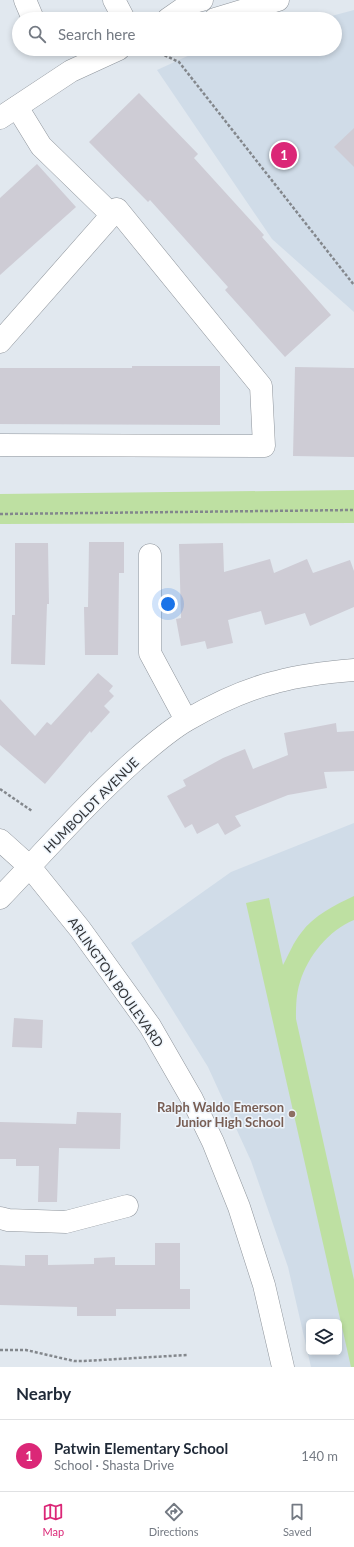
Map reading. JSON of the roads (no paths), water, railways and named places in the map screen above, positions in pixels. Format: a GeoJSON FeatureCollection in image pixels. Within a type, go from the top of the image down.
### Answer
{"type":"FeatureCollection","features":[{"type":"Feature","properties":{"kind":"street"},"geometry":{"type":"LineString","coordinates":[[25,0],[30,12]]}},
{"type":"Feature","properties":{"kind":"street"},"geometry":{"type":"LineString","coordinates":[[114,0],[120,12]]}},
{"type":"Feature","properties":{"kind":"street"},"geometry":{"type":"LineString","coordinates":[[178,12],[191,3],[202,0]]}},
{"type":"Feature","properties":{"kind":"street"},"geometry":{"type":"LineString","coordinates":[[238,12],[278,0]]}},
{"type":"Feature","properties":{"kind":"street"},"geometry":{"type":"LineString","coordinates":[[104,56],[71,71],[9,112],[41,146],[112,215]]}},
{"type":"Feature","properties":{"kind":"street"},"geometry":{"type":"LineString","coordinates":[[0,342],[117,209],[262,386],[264,446],[0,445]]}},
{"type":"Feature","properties":{"kind":"street"},"geometry":{"type":"LineString","coordinates":[[150,555],[150,653],[186,720]]}},
{"type":"Feature","properties":{"kind":"street","name":"HUMBOLDT AVENUE"},"geometry":{"type":"LineString","coordinates":[[0,898],[60,833],[111,782],[150,747],[186,720],[233,697],[275,682],[320,673],[354,670]]}},
{"type":"Feature","properties":{"kind":"street","name":"ARLINGTON BOULEVARD"},"geometry":{"type":"LineString","coordinates":[[0,840],[30,867],[80,929],[150,1026],[192,1099],[213,1142],[238,1207],[264,1285],[283,1367]]}},
{"type":"Feature","properties":{"kind":"street"},"geometry":{"type":"LineString","coordinates":[[0,1218],[8,1220],[66,1222],[127,1206]]}},
{"type":"Feature","properties":{"kind":"place","name":"Patwin Elementary School"},"geometry":{"type":"Point","coordinates":[284,155]}},
{"type":"Feature","properties":{"kind":"place","name":"Ralph Waldo Emerson Junior High School"},"geometry":{"type":"Point","coordinates":[292,1114]}}]}
